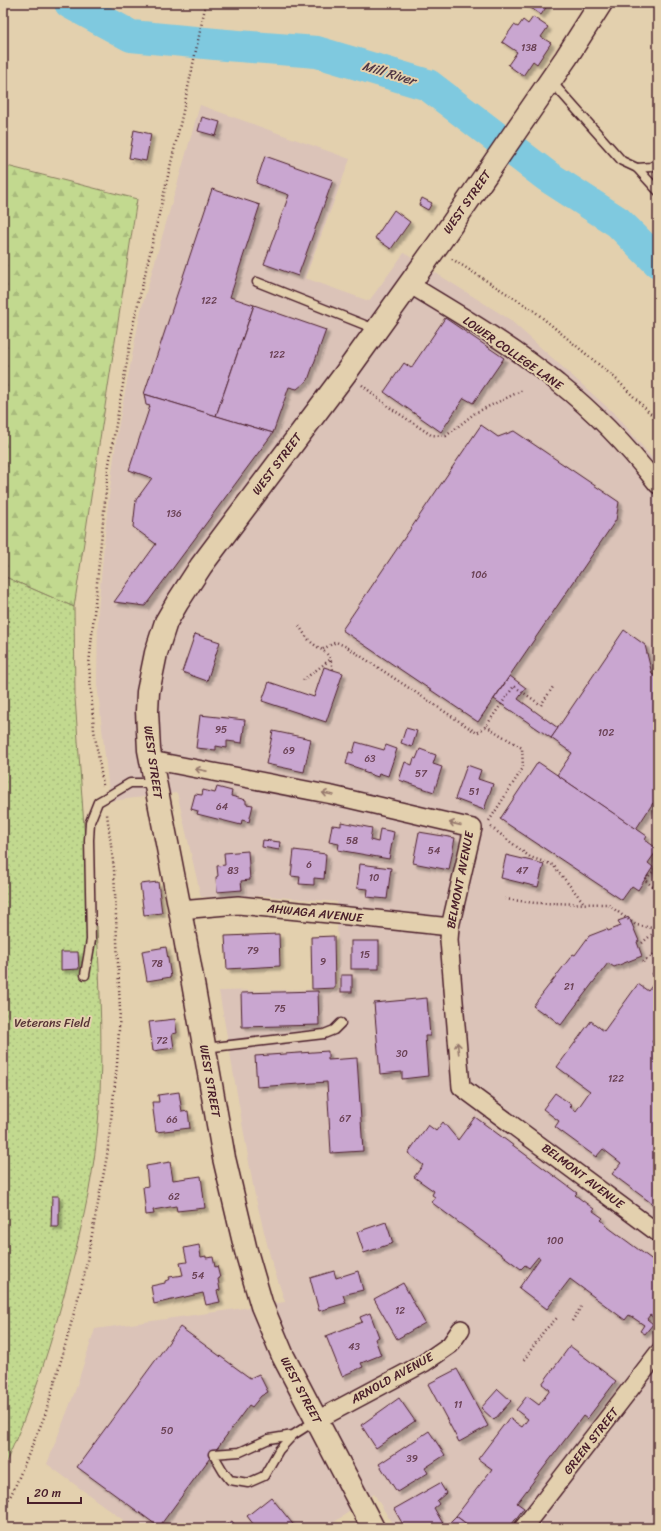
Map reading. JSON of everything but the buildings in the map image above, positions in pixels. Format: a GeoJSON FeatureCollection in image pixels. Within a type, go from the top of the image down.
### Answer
{"type":"FeatureCollection","features":[{"type":"Feature","properties":{"kind":"main road","name":"WEST STREET"},"geometry":{"type":"LineString","coordinates":[[373,1528],[283,1356],[262,1306],[246,1251],[224,1158],[180,910],[155,784],[148,733],[148,692],[156,653],[166,622],[201,566],[409,284],[535,104],[580,38],[601,3]]}},
{"type":"Feature","properties":{"kind":"street","name":"LOWER COLLEGE LANE"},"geometry":{"type":"LineString","coordinates":[[409,284],[505,344],[558,382],[611,430],[658,485]]}},
{"type":"Feature","properties":{"kind":"street","name":"BELMONT AVENUE"},"geometry":{"type":"LineString","coordinates":[[151,760],[332,795],[473,828],[450,927],[449,940],[461,1087],[658,1233]]}},
{"type":"Feature","properties":{"kind":"street","name":"AHWAGA AVENUE"},"geometry":{"type":"LineString","coordinates":[[180,910],[238,905],[450,927]]}},
{"type":"Feature","properties":{"kind":"street","name":"ARNOLD AVENUE"},"geometry":{"type":"LineString","coordinates":[[317,1420],[424,1363],[450,1345],[461,1329]]}},
{"type":"Feature","properties":{"kind":"street","name":"GREEN STREET"},"geometry":{"type":"LineString","coordinates":[[522,1528],[658,1353]]}},
{"type":"Feature","properties":{"kind":"lane"},"geometry":{"type":"LineString","coordinates":[[550,80],[622,161],[637,168],[658,191]]}},
{"type":"Feature","properties":{"kind":"lane"},"geometry":{"type":"LineString","coordinates":[[637,168],[650,167],[658,163]]}},
{"type":"Feature","properties":{"kind":"lane"},"geometry":{"type":"LineString","coordinates":[[257,282],[376,329]]}},
{"type":"Feature","properties":{"kind":"lane"},"geometry":{"type":"LineString","coordinates":[[85,975],[91,940],[90,822],[98,802],[130,784],[155,784]]}},
{"type":"Feature","properties":{"kind":"lane"},"geometry":{"type":"LineString","coordinates":[[204,1048],[324,1034],[334,1030],[341,1023]]}},
{"type":"Feature","properties":{"kind":"lane"},"geometry":{"type":"LineString","coordinates":[[293,1435],[269,1439],[240,1452],[213,1454],[230,1480],[248,1484],[264,1476],[279,1450],[293,1435],[317,1420]]}},
{"type":"Feature","properties":{"kind":"path"},"geometry":{"type":"LineString","coordinates":[[103,786],[94,730],[89,665],[108,470],[134,321],[182,116],[206,3]]}},
{"type":"Feature","properties":{"kind":"path"},"geometry":{"type":"LineString","coordinates":[[452,258],[533,310],[615,378],[658,421]]}},
{"type":"Feature","properties":{"kind":"path"},"geometry":{"type":"LineString","coordinates":[[361,385],[389,407],[431,435],[446,436],[475,413],[523,390]]}},
{"type":"Feature","properties":{"kind":"path"},"geometry":{"type":"LineString","coordinates":[[299,626],[309,640],[323,649],[331,659],[333,670]]}},
{"type":"Feature","properties":{"kind":"path"},"geometry":{"type":"LineString","coordinates":[[323,649],[336,642],[347,647],[477,733],[486,726],[514,686],[540,704],[553,687]]}},
{"type":"Feature","properties":{"kind":"path"},"geometry":{"type":"LineString","coordinates":[[303,680],[331,659]]}},
{"type":"Feature","properties":{"kind":"path"},"geometry":{"type":"LineString","coordinates":[[486,726],[522,748],[523,768],[487,824],[530,858],[552,865],[584,904]]}},
{"type":"Feature","properties":{"kind":"path"},"geometry":{"type":"LineString","coordinates":[[3,1510],[14,1489],[45,1415],[84,1276],[107,1156],[117,1066],[120,1011],[114,869],[108,815]]}},
{"type":"Feature","properties":{"kind":"path"},"geometry":{"type":"LineString","coordinates":[[658,868],[657,866],[645,880],[658,891]]}},
{"type":"Feature","properties":{"kind":"path"},"geometry":{"type":"LineString","coordinates":[[505,899],[535,903],[607,904],[636,925],[658,929]]}},
{"type":"Feature","properties":{"kind":"path"},"geometry":{"type":"LineString","coordinates":[[642,943],[658,929]]}},
{"type":"Feature","properties":{"kind":"path"},"geometry":{"type":"LineString","coordinates":[[644,962],[656,952],[658,929]]}},
{"type":"Feature","properties":{"kind":"path"},"geometry":{"type":"LineString","coordinates":[[572,1322],[581,1307]]}},
{"type":"Feature","properties":{"kind":"path"},"geometry":{"type":"LineString","coordinates":[[524,1360],[544,1331],[557,1318]]}},
{"type":"Feature","properties":{"kind":"shaded area"},"geometry":{"type":"Polygon","coordinates":[[[200,105],[350,159],[305,278],[369,301],[404,253],[509,319],[617,416],[658,465],[658,1528],[395,1528],[374,1494],[326,1528],[134,1528],[47,1464],[74,1394],[95,1329],[285,1302],[271,1260],[254,1191],[219,991],[338,989],[337,902],[267,896],[201,897],[177,793],[110,801],[97,683],[98,610],[107,512],[117,433],[141,310],[200,105]]]}},
{"type":"Feature","properties":{"kind":"green space"},"geometry":{"type":"Polygon","coordinates":[[[3,165],[137,199],[74,607],[3,576],[3,165]]]}},
{"type":"Feature","properties":{"kind":"green space","name":"Veterans Field"},"geometry":{"type":"Polygon","coordinates":[[[3,576],[74,607],[75,698],[91,926],[97,926],[101,1042],[100,1088],[95,1151],[89,1192],[80,1232],[41,1372],[14,1445],[3,1469],[3,576]]]}},
{"type":"Feature","properties":{"kind":"waterway","name":"Mill River"},"geometry":{"type":"LineString","coordinates":[[70,3],[131,36],[317,52],[428,85],[547,176],[618,222],[658,262]]}}]}
